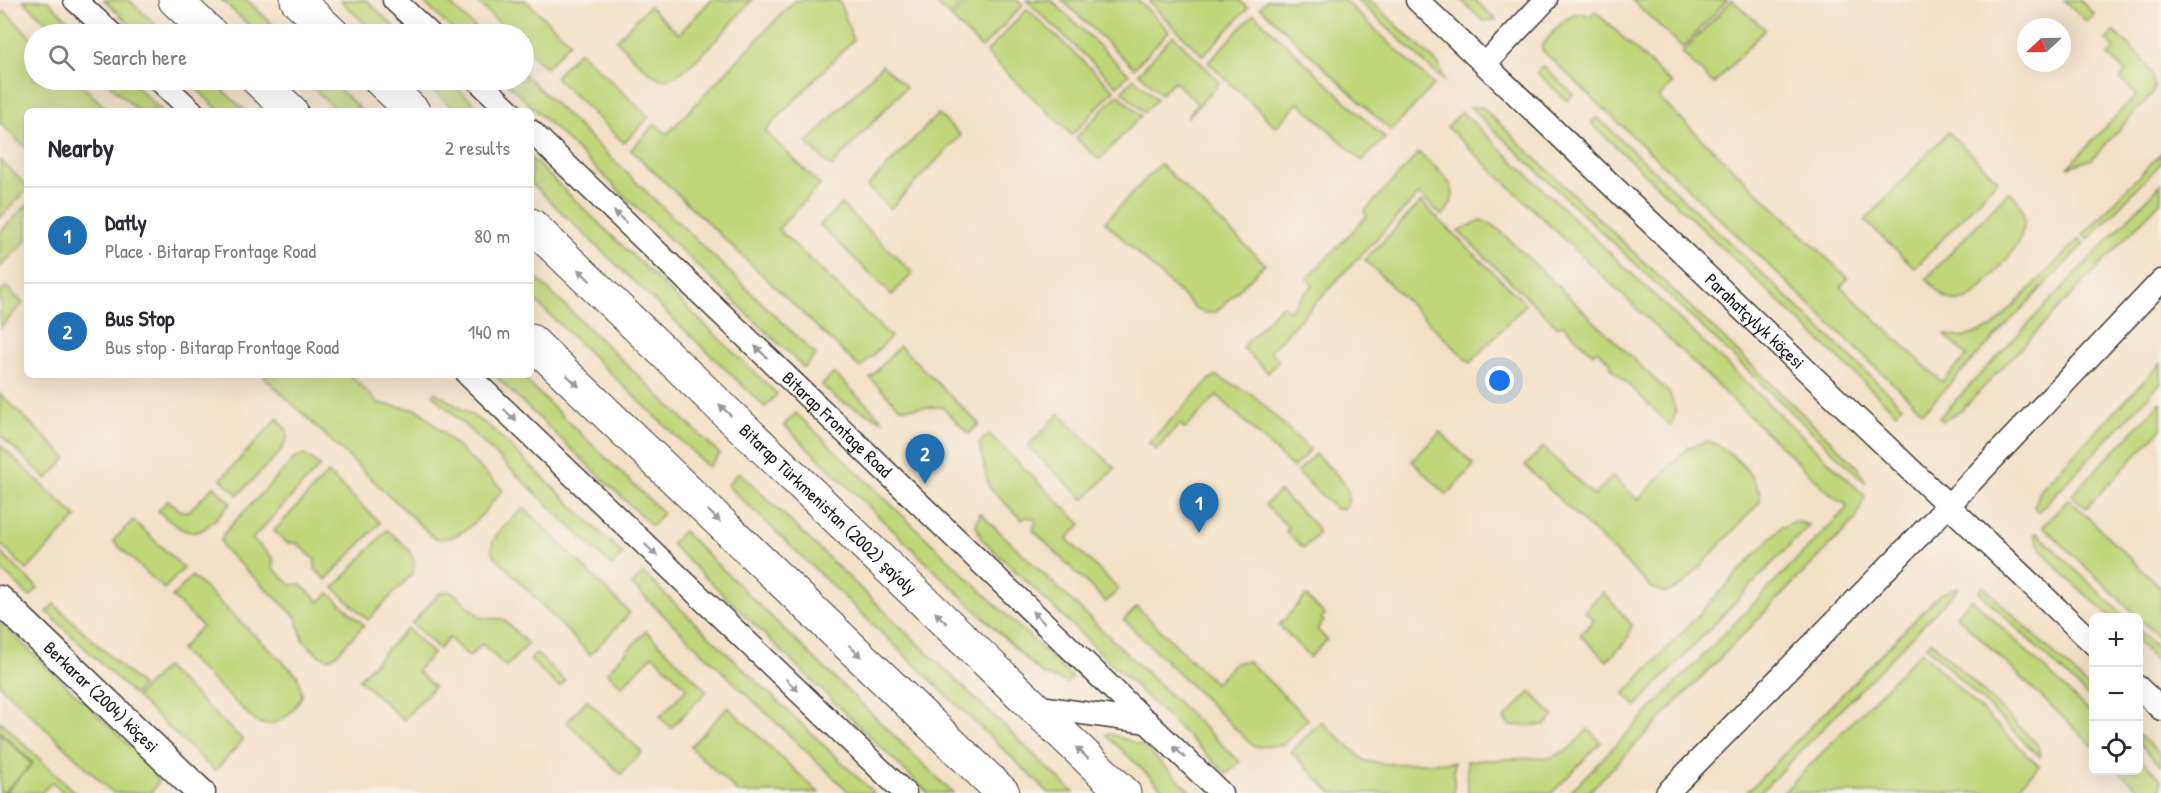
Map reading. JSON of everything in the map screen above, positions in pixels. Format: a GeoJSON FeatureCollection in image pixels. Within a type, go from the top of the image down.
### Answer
{"type":"FeatureCollection","features":[{"type":"Feature","properties":{"kind":"main road"},"geometry":{"type":"LineString","coordinates":[[175,0],[200,24]]}},
{"type":"Feature","properties":{"kind":"main road"},"geometry":{"type":"LineString","coordinates":[[297,0],[322,24]]}},
{"type":"Feature","properties":{"kind":"main road"},"geometry":{"type":"LineString","coordinates":[[269,90],[288,108]]}},
{"type":"Feature","properties":{"kind":"main road"},"geometry":{"type":"LineString","coordinates":[[391,90],[410,108]]}},
{"type":"Feature","properties":{"kind":"main road","name":"Bitarap Türkmenistan (2002) şaýoly"},"geometry":{"type":"LineString","coordinates":[[534,228],[1124,793]]}},
{"type":"Feature","properties":{"kind":"main road"},"geometry":{"type":"LineString","coordinates":[[534,343],[993,788]]}},
{"type":"Feature","properties":{"kind":"street"},"geometry":{"type":"LineString","coordinates":[[75,0],[101,24]]}},
{"type":"Feature","properties":{"kind":"street"},"geometry":{"type":"LineString","coordinates":[[394,0],[419,24]]}},
{"type":"Feature","properties":{"kind":"street","name":"Parahatçylyk köçesi"},"geometry":{"type":"LineString","coordinates":[[1417,0],[2089,639]]}},
{"type":"Feature","properties":{"kind":"street"},"geometry":{"type":"LineString","coordinates":[[1485,64],[1546,0]]}},
{"type":"Feature","properties":{"kind":"street"},"geometry":{"type":"LineString","coordinates":[[170,90],[189,108]]}},
{"type":"Feature","properties":{"kind":"street"},"geometry":{"type":"LineString","coordinates":[[488,90],[507,108]]}},
{"type":"Feature","properties":{"kind":"street","name":"Bitarap Frontage Road"},"geometry":{"type":"LineString","coordinates":[[534,134],[1221,793]]}},
{"type":"Feature","properties":{"kind":"street"},"geometry":{"type":"LineString","coordinates":[[1667,793],[1948,506],[2161,281]]}},
{"type":"Feature","properties":{"kind":"street"},"geometry":{"type":"LineString","coordinates":[[471,378],[905,793]]}},
{"type":"Feature","properties":{"kind":"street","name":"Berkarar (2004) köçesi"},"geometry":{"type":"LineString","coordinates":[[0,600],[201,793]]}},
{"type":"Feature","properties":{"kind":"street"},"geometry":{"type":"LineString","coordinates":[[2143,691],[2161,709]]}},
{"type":"Feature","properties":{"kind":"street"},"geometry":{"type":"LineString","coordinates":[[1032,706],[1148,722]]}},
{"type":"Feature","properties":{"kind":"green space"},"geometry":{"type":"Polygon","coordinates":[[[23,0],[47,0],[72,24],[48,24],[23,0]]]}},
{"type":"Feature","properties":{"kind":"green space"},"geometry":{"type":"Polygon","coordinates":[[[104,0],[129,0],[154,24],[129,24],[104,0]]]}},
{"type":"Feature","properties":{"kind":"green space"},"geometry":{"type":"Polygon","coordinates":[[[222,0],[247,0],[272,24],[247,24],[222,0]]]}},
{"type":"Feature","properties":{"kind":"green space"},"geometry":{"type":"Polygon","coordinates":[[[340,0],[366,0],[391,24],[365,24],[340,0]]]}},
{"type":"Feature","properties":{"kind":"green space"},"geometry":{"type":"Polygon","coordinates":[[[421,0],[446,0],[471,24],[446,24],[421,0]]]}},
{"type":"Feature","properties":{"kind":"green space"},"geometry":{"type":"Polygon","coordinates":[[[475,0],[525,0],[570,42],[546,68],[534,57],[534,24],[500,24],[475,0]]]}},
{"type":"Feature","properties":{"kind":"green space"},"geometry":{"type":"Polygon","coordinates":[[[711,0],[752,0],[696,60],[672,77],[662,79],[657,77],[616,40],[649,6],[679,34],[711,0]]]}},
{"type":"Feature","properties":{"kind":"green space"},"geometry":{"type":"Polygon","coordinates":[[[795,0],[839,0],[853,40],[765,131],[820,185],[778,229],[891,337],[860,368],[631,150],[655,124],[667,134],[795,0]]]}},
{"type":"Feature","properties":{"kind":"green space"},"geometry":{"type":"Polygon","coordinates":[[[932,0],[964,0],[949,16],[932,0]]]}},
{"type":"Feature","properties":{"kind":"green space"},"geometry":{"type":"Polygon","coordinates":[[[969,0],[1018,0],[1023,5],[982,48],[951,18],[969,0]]]}},
{"type":"Feature","properties":{"kind":"green space"},"geometry":{"type":"Polygon","coordinates":[[[1026,0],[1051,0],[1129,74],[1117,86],[1026,0]]]}},
{"type":"Feature","properties":{"kind":"green space"},"geometry":{"type":"Polygon","coordinates":[[[1062,0],[1138,0],[1169,31],[1134,68],[1062,0]]]}},
{"type":"Feature","properties":{"kind":"green space"},"geometry":{"type":"Polygon","coordinates":[[[1151,0],[1239,0],[1248,8],[1203,56],[1149,2],[1151,0]]]}},
{"type":"Feature","properties":{"kind":"green space"},"geometry":{"type":"Polygon","coordinates":[[[1267,0],[1344,0],[1434,85],[1391,131],[1260,7],[1267,0]]]}},
{"type":"Feature","properties":{"kind":"green space"},"geometry":{"type":"Polygon","coordinates":[[[1358,0],[1370,0],[1439,65],[1444,81],[1358,0]]]}},
{"type":"Feature","properties":{"kind":"green space"},"geometry":{"type":"Polygon","coordinates":[[[1461,0],[1475,0],[1496,20],[1483,21],[1461,0]]]}},
{"type":"Feature","properties":{"kind":"green space"},"geometry":{"type":"Polygon","coordinates":[[[1632,0],[1727,0],[1683,48],[1632,0]]]}},
{"type":"Feature","properties":{"kind":"green space"},"geometry":{"type":"Polygon","coordinates":[[[1732,0],[1765,29],[1714,84],[1682,53],[1732,0]]]}},
{"type":"Feature","properties":{"kind":"green space"},"geometry":{"type":"Polygon","coordinates":[[[2064,0],[2079,0],[2094,14],[2087,22],[2064,0]]]}},
{"type":"Feature","properties":{"kind":"green space"},"geometry":{"type":"Polygon","coordinates":[[[1027,9],[1114,90],[1072,135],[986,53],[1027,9]]]}},
{"type":"Feature","properties":{"kind":"green space"},"geometry":{"type":"Polygon","coordinates":[[[5,11],[24,30],[24,90],[87,90],[106,108],[24,108],[24,146],[0,123],[0,17],[5,11]]]}},
{"type":"Feature","properties":{"kind":"green space"},"geometry":{"type":"Polygon","coordinates":[[[1595,11],[1672,84],[1659,98],[1848,278],[1841,287],[1942,382],[1967,356],[1944,334],[1962,338],[1993,327],[2079,239],[2084,244],[1923,412],[1542,50],[1542,45],[1563,22],[1576,15],[1591,16],[1595,11]]]}},
{"type":"Feature","properties":{"kind":"green space"},"geometry":{"type":"Polygon","coordinates":[[[1254,14],[1385,138],[1362,161],[1299,102],[1276,127],[1208,62],[1254,14]]]}},
{"type":"Feature","properties":{"kind":"green space"},"geometry":{"type":"Polygon","coordinates":[[[2114,32],[2148,66],[2154,83],[2153,93],[2092,159],[2068,167],[2136,95],[2120,79],[2126,72],[2108,56],[2115,48],[2106,40],[2114,32]]]}},
{"type":"Feature","properties":{"kind":"green space"},"geometry":{"type":"Polygon","coordinates":[[[1173,35],[1220,82],[1187,118],[1197,103],[1174,81],[1161,94],[1139,73],[1173,35]]]}},
{"type":"Feature","properties":{"kind":"green space"},"geometry":{"type":"Polygon","coordinates":[[[579,51],[649,117],[624,143],[555,77],[579,51]]]}},
{"type":"Feature","properties":{"kind":"green space"},"geometry":{"type":"Polygon","coordinates":[[[882,65],[906,87],[831,167],[807,143],[882,65]]]}},
{"type":"Feature","properties":{"kind":"green space"},"geometry":{"type":"Polygon","coordinates":[[[1543,66],[1573,94],[1567,101],[1537,72],[1543,66]]]}},
{"type":"Feature","properties":{"kind":"green space"},"geometry":{"type":"Polygon","coordinates":[[[1134,78],[1157,99],[1144,112],[1122,91],[1134,78]]]}},
{"type":"Feature","properties":{"kind":"green space"},"geometry":{"type":"Polygon","coordinates":[[[534,84],[816,355],[804,368],[514,90],[534,90],[534,84]]]}},
{"type":"Feature","properties":{"kind":"green space"},"geometry":{"type":"Polygon","coordinates":[[[116,90],[140,90],[159,108],[135,108],[116,90]]]}},
{"type":"Feature","properties":{"kind":"green space"},"geometry":{"type":"Polygon","coordinates":[[[198,90],[223,90],[242,108],[217,108],[198,90]]]}},
{"type":"Feature","properties":{"kind":"green space"},"geometry":{"type":"Polygon","coordinates":[[[315,90],[340,90],[359,108],[334,108],[315,90]]]}},
{"type":"Feature","properties":{"kind":"green space"},"geometry":{"type":"Polygon","coordinates":[[[434,90],[460,90],[479,108],[453,108],[434,90]]]}},
{"type":"Feature","properties":{"kind":"green space"},"geometry":{"type":"Polygon","coordinates":[[[1118,94],[1141,116],[1099,160],[1076,138],[1118,94]]]}},
{"type":"Feature","properties":{"kind":"green space"},"geometry":{"type":"Polygon","coordinates":[[[1470,107],[1482,107],[1858,467],[1866,483],[1470,107]]]}},
{"type":"Feature","properties":{"kind":"green space"},"geometry":{"type":"Polygon","coordinates":[[[1462,112],[1865,496],[1856,519],[1588,793],[1569,793],[1846,509],[1847,505],[1837,500],[1447,127],[1462,112]]]}},
{"type":"Feature","properties":{"kind":"green space"},"geometry":{"type":"Polygon","coordinates":[[[938,114],[961,135],[890,209],[867,187],[938,114]]]}},
{"type":"Feature","properties":{"kind":"green space"},"geometry":{"type":"Polygon","coordinates":[[[1597,117],[1902,406],[1896,413],[1591,123],[1597,117]]]}},
{"type":"Feature","properties":{"kind":"green space"},"geometry":{"type":"Polygon","coordinates":[[[1948,132],[1998,180],[1915,268],[1865,221],[1948,132]]]}},
{"type":"Feature","properties":{"kind":"green space"},"geometry":{"type":"Polygon","coordinates":[[[1419,153],[1443,174],[1448,182],[1453,197],[1450,206],[1442,216],[1419,194],[1270,351],[1279,360],[1268,373],[1242,347],[1282,305],[1289,311],[1313,285],[1307,279],[1367,216],[1364,212],[1419,153]]]}},
{"type":"Feature","properties":{"kind":"green space"},"geometry":{"type":"Polygon","coordinates":[[[2161,153],[2161,163],[2088,240],[2083,235],[2161,153]]]}},
{"type":"Feature","properties":{"kind":"green space"},"geometry":{"type":"Polygon","coordinates":[[[0,160],[24,183],[24,193],[0,218],[0,160]]]}},
{"type":"Feature","properties":{"kind":"green space"},"geometry":{"type":"Polygon","coordinates":[[[534,161],[777,394],[765,407],[534,186],[534,161]]]}},
{"type":"Feature","properties":{"kind":"green space"},"geometry":{"type":"Polygon","coordinates":[[[1160,164],[1265,264],[1216,312],[1205,313],[1195,308],[1105,222],[1160,164]]]}},
{"type":"Feature","properties":{"kind":"green space"},"geometry":{"type":"Polygon","coordinates":[[[2161,184],[2161,201],[1962,410],[1942,421],[1939,418],[2161,184]]]}},
{"type":"Feature","properties":{"kind":"green space"},"geometry":{"type":"Polygon","coordinates":[[[2009,191],[2019,202],[2023,213],[2024,224],[2016,246],[2009,257],[1974,295],[1964,300],[1950,300],[1926,279],[2009,191]]]}},
{"type":"Feature","properties":{"kind":"green space"},"geometry":{"type":"Polygon","coordinates":[[[1421,202],[1526,304],[1470,363],[1365,260],[1421,202]]]}},
{"type":"Feature","properties":{"kind":"green space"},"geometry":{"type":"Polygon","coordinates":[[[841,204],[913,273],[892,295],[820,225],[841,204]]]}},
{"type":"Feature","properties":{"kind":"green space"},"geometry":{"type":"Polygon","coordinates":[[[24,208],[24,243],[0,267],[0,232],[24,208]]]}},
{"type":"Feature","properties":{"kind":"green space"},"geometry":{"type":"Polygon","coordinates":[[[1481,220],[1496,227],[1670,394],[1676,412],[1671,426],[1610,367],[1612,364],[1597,350],[1593,354],[1562,324],[1558,327],[1458,231],[1481,220]]]}},
{"type":"Feature","properties":{"kind":"green space"},"geometry":{"type":"Polygon","coordinates":[[[534,276],[720,454],[708,467],[534,300],[534,276]]]}},
{"type":"Feature","properties":{"kind":"green space"},"geometry":{"type":"Polygon","coordinates":[[[6,287],[23,303],[0,328],[0,293],[6,287]]]}},
{"type":"Feature","properties":{"kind":"green space"},"geometry":{"type":"Polygon","coordinates":[[[900,346],[979,424],[969,434],[942,407],[900,408],[870,378],[900,346]]]}},
{"type":"Feature","properties":{"kind":"green space"},"geometry":{"type":"Polygon","coordinates":[[[2161,363],[2161,383],[2038,512],[2034,507],[2041,489],[2161,363]]]}},
{"type":"Feature","properties":{"kind":"green space"},"geometry":{"type":"Polygon","coordinates":[[[834,373],[884,421],[838,400],[822,385],[834,373]]]}},
{"type":"Feature","properties":{"kind":"green space"},"geometry":{"type":"Polygon","coordinates":[[[1216,376],[1252,394],[1310,450],[1293,468],[1217,395],[1185,429],[1180,424],[1156,450],[1149,443],[1210,379],[1216,376]]]}},
{"type":"Feature","properties":{"kind":"green space"},"geometry":{"type":"Polygon","coordinates":[[[265,378],[353,378],[378,403],[419,410],[503,490],[481,516],[464,531],[455,536],[434,538],[265,378]]]}},
{"type":"Feature","properties":{"kind":"green space"},"geometry":{"type":"Polygon","coordinates":[[[497,378],[523,378],[663,513],[652,526],[497,378]]]}},
{"type":"Feature","properties":{"kind":"green space"},"geometry":{"type":"Polygon","coordinates":[[[435,392],[489,426],[623,554],[612,566],[433,395],[435,392]]]}},
{"type":"Feature","properties":{"kind":"green space"},"geometry":{"type":"Polygon","coordinates":[[[0,394],[67,458],[47,479],[0,435],[0,394]]]}},
{"type":"Feature","properties":{"kind":"green space"},"geometry":{"type":"Polygon","coordinates":[[[2161,402],[2161,429],[2086,508],[2072,495],[2161,402]]]}},
{"type":"Feature","properties":{"kind":"green space"},"geometry":{"type":"Polygon","coordinates":[[[796,413],[1072,678],[1067,683],[1042,674],[784,425],[796,413]]]}},
{"type":"Feature","properties":{"kind":"green space"},"geometry":{"type":"Polygon","coordinates":[[[1059,414],[1115,468],[1084,500],[1028,446],[1059,414]]]}},
{"type":"Feature","properties":{"kind":"green space"},"geometry":{"type":"Polygon","coordinates":[[[278,418],[287,431],[287,439],[280,452],[238,495],[221,479],[278,418]]]}},
{"type":"Feature","properties":{"kind":"green space"},"geometry":{"type":"Polygon","coordinates":[[[1440,432],[1474,465],[1447,495],[1412,461],[1440,432]]]}},
{"type":"Feature","properties":{"kind":"green space"},"geometry":{"type":"Polygon","coordinates":[[[989,434],[1081,524],[1067,539],[1119,589],[1106,602],[1033,530],[1036,522],[1034,518],[1026,517],[1022,520],[989,487],[979,444],[989,434]]]}},
{"type":"Feature","properties":{"kind":"green space"},"geometry":{"type":"Polygon","coordinates":[[[1707,441],[1724,449],[1742,465],[1756,484],[1760,502],[1683,585],[1666,593],[1652,588],[1525,466],[1543,447],[1594,496],[1613,476],[1638,500],[1689,447],[1707,441]]]}},
{"type":"Feature","properties":{"kind":"green space"},"geometry":{"type":"Polygon","coordinates":[[[0,445],[77,517],[27,570],[0,544],[0,445]]]}},
{"type":"Feature","properties":{"kind":"green space"},"geometry":{"type":"Polygon","coordinates":[[[303,454],[320,466],[252,539],[273,558],[273,568],[291,585],[300,584],[320,602],[329,593],[364,625],[336,655],[329,659],[318,655],[303,640],[296,617],[224,549],[221,541],[224,533],[294,459],[303,454]]]}},
{"type":"Feature","properties":{"kind":"green space"},"geometry":{"type":"Polygon","coordinates":[[[1315,454],[1334,471],[1345,486],[1348,501],[1344,509],[1336,509],[1297,472],[1315,454]]]}},
{"type":"Feature","properties":{"kind":"green space"},"geometry":{"type":"Polygon","coordinates":[[[739,472],[1074,793],[1049,793],[727,485],[739,472]]]}},
{"type":"Feature","properties":{"kind":"green space"},"geometry":{"type":"Polygon","coordinates":[[[328,473],[380,523],[326,580],[315,569],[315,560],[297,543],[287,543],[274,531],[328,473]]]}},
{"type":"Feature","properties":{"kind":"green space"},"geometry":{"type":"Polygon","coordinates":[[[214,486],[231,503],[204,529],[189,532],[181,529],[158,511],[168,500],[181,511],[189,511],[214,486]]]}},
{"type":"Feature","properties":{"kind":"green space"},"geometry":{"type":"Polygon","coordinates":[[[1279,491],[1316,526],[1318,534],[1304,548],[1286,532],[1289,528],[1265,505],[1279,491]]]}},
{"type":"Feature","properties":{"kind":"green space"},"geometry":{"type":"Polygon","coordinates":[[[2069,499],[2161,588],[2161,639],[2143,622],[2143,613],[2134,613],[2043,526],[2069,499]]]}},
{"type":"Feature","properties":{"kind":"green space"},"geometry":{"type":"Polygon","coordinates":[[[524,508],[630,613],[590,655],[493,554],[493,541],[497,535],[524,508]]]}},
{"type":"Feature","properties":{"kind":"green space"},"geometry":{"type":"Polygon","coordinates":[[[980,513],[1240,762],[1227,774],[981,538],[976,525],[980,513]]]}},
{"type":"Feature","properties":{"kind":"green space"},"geometry":{"type":"Polygon","coordinates":[[[133,520],[184,568],[164,589],[113,541],[133,520]]]}},
{"type":"Feature","properties":{"kind":"green space"},"geometry":{"type":"Polygon","coordinates":[[[1795,521],[1809,525],[1636,706],[1624,694],[1780,528],[1795,521]]]}},
{"type":"Feature","properties":{"kind":"green space"},"geometry":{"type":"Polygon","coordinates":[[[387,530],[408,548],[413,560],[413,573],[368,620],[334,588],[387,530]]]}},
{"type":"Feature","properties":{"kind":"green space"},"geometry":{"type":"Polygon","coordinates":[[[683,531],[953,793],[928,793],[671,544],[683,531]]]}},
{"type":"Feature","properties":{"kind":"green space"},"geometry":{"type":"Polygon","coordinates":[[[2037,533],[2121,613],[2106,613],[2068,579],[2048,557],[2034,535],[2037,533]]]}},
{"type":"Feature","properties":{"kind":"green space"},"geometry":{"type":"Polygon","coordinates":[[[0,552],[38,588],[30,597],[0,568],[0,552]]]}},
{"type":"Feature","properties":{"kind":"green space"},"geometry":{"type":"Polygon","coordinates":[[[643,573],[874,793],[850,793],[632,585],[643,573]]]}},
{"type":"Feature","properties":{"kind":"green space"},"geometry":{"type":"Polygon","coordinates":[[[192,576],[298,676],[302,696],[283,719],[270,724],[255,721],[180,650],[202,626],[172,597],[192,576]]]}},
{"type":"Feature","properties":{"kind":"green space"},"geometry":{"type":"Polygon","coordinates":[[[1983,586],[2089,687],[2089,697],[1979,592],[1983,586]]]}},
{"type":"Feature","properties":{"kind":"green space"},"geometry":{"type":"Polygon","coordinates":[[[1960,587],[1760,793],[1746,793],[1940,594],[1960,587]]]}},
{"type":"Feature","properties":{"kind":"green space"},"geometry":{"type":"Polygon","coordinates":[[[447,591],[454,593],[482,618],[503,619],[528,644],[506,667],[482,644],[469,657],[449,638],[439,649],[412,623],[439,594],[447,591]]]}},
{"type":"Feature","properties":{"kind":"green space"},"geometry":{"type":"Polygon","coordinates":[[[1603,592],[1632,625],[1627,640],[1607,661],[1580,635],[1594,620],[1584,611],[1603,592]]]}},
{"type":"Feature","properties":{"kind":"green space"},"geometry":{"type":"Polygon","coordinates":[[[1306,596],[1325,615],[1321,618],[1324,621],[1317,629],[1327,640],[1310,657],[1279,625],[1306,596]]]}},
{"type":"Feature","properties":{"kind":"green space"},"geometry":{"type":"Polygon","coordinates":[[[1972,599],[2089,711],[2089,742],[1956,615],[1972,599]]]}},
{"type":"Feature","properties":{"kind":"green space"},"geometry":{"type":"Polygon","coordinates":[[[54,604],[142,686],[134,695],[47,612],[54,604]]]}},
{"type":"Feature","properties":{"kind":"green space"},"geometry":{"type":"Polygon","coordinates":[[[1137,607],[1215,683],[1235,663],[1248,661],[1308,719],[1283,745],[1254,747],[1124,620],[1137,607]]]}},
{"type":"Feature","properties":{"kind":"green space"},"geometry":{"type":"Polygon","coordinates":[[[0,622],[149,764],[158,782],[151,793],[113,793],[0,685],[0,622]]]}},
{"type":"Feature","properties":{"kind":"green space"},"geometry":{"type":"Polygon","coordinates":[[[407,628],[433,654],[417,671],[434,687],[403,720],[359,679],[407,628]]]}},
{"type":"Feature","properties":{"kind":"green space"},"geometry":{"type":"Polygon","coordinates":[[[646,631],[707,691],[671,728],[660,717],[687,688],[653,655],[622,686],[607,672],[646,631]]]}},
{"type":"Feature","properties":{"kind":"green space"},"geometry":{"type":"Polygon","coordinates":[[[2143,634],[2161,652],[2161,665],[2143,648],[2143,634]]]}},
{"type":"Feature","properties":{"kind":"green space"},"geometry":{"type":"Polygon","coordinates":[[[1931,641],[2038,745],[2040,757],[1926,646],[1931,641]]]}},
{"type":"Feature","properties":{"kind":"green space"},"geometry":{"type":"Polygon","coordinates":[[[1921,651],[2039,766],[2013,793],[1783,793],[1921,651]]]}},
{"type":"Feature","properties":{"kind":"green space"},"geometry":{"type":"Polygon","coordinates":[[[536,653],[565,681],[559,687],[530,660],[536,653]]]}},
{"type":"Feature","properties":{"kind":"green space"},"geometry":{"type":"Polygon","coordinates":[[[165,667],[243,740],[215,771],[136,697],[165,667]]]}},
{"type":"Feature","properties":{"kind":"green space"},"geometry":{"type":"Polygon","coordinates":[[[1530,692],[1554,716],[1545,725],[1510,726],[1504,719],[1530,692]]]}},
{"type":"Feature","properties":{"kind":"green space"},"geometry":{"type":"Polygon","coordinates":[[[587,700],[642,752],[621,774],[567,722],[587,700]]]}},
{"type":"Feature","properties":{"kind":"green space"},"geometry":{"type":"Polygon","coordinates":[[[728,707],[819,793],[739,793],[690,747],[728,707]]]}},
{"type":"Feature","properties":{"kind":"green space"},"geometry":{"type":"Polygon","coordinates":[[[0,721],[75,793],[64,793],[52,782],[41,793],[5,793],[33,763],[0,731],[0,721]]]}},
{"type":"Feature","properties":{"kind":"green space"},"geometry":{"type":"Polygon","coordinates":[[[1321,721],[1365,761],[1387,764],[1454,762],[1454,793],[1332,793],[1291,752],[1321,721]]]}},
{"type":"Feature","properties":{"kind":"green space"},"geometry":{"type":"Polygon","coordinates":[[[1588,729],[1601,742],[1552,793],[1468,793],[1467,761],[1553,757],[1569,749],[1588,729]]]}},
{"type":"Feature","properties":{"kind":"green space"},"geometry":{"type":"Polygon","coordinates":[[[0,733],[32,764],[3,793],[0,793],[0,733]]]}},
{"type":"Feature","properties":{"kind":"green space"},"geometry":{"type":"Polygon","coordinates":[[[1108,733],[1143,746],[1193,793],[1167,793],[1106,735],[1108,733]]]}},
{"type":"Feature","properties":{"kind":"green space"},"geometry":{"type":"Polygon","coordinates":[[[2143,739],[2161,755],[2161,766],[2143,748],[2143,739]]]}},
{"type":"Feature","properties":{"kind":"green space"},"geometry":{"type":"Polygon","coordinates":[[[2143,761],[2161,779],[2161,793],[2143,793],[2123,775],[2143,775],[2143,761]]]}},
{"type":"Feature","properties":{"kind":"place","name":"Bus Stop"},"geometry":{"type":"Point","coordinates":[925,484]}},
{"type":"Feature","properties":{"kind":"place","name":"Datly"},"geometry":{"type":"Point","coordinates":[1199,533]}}]}
